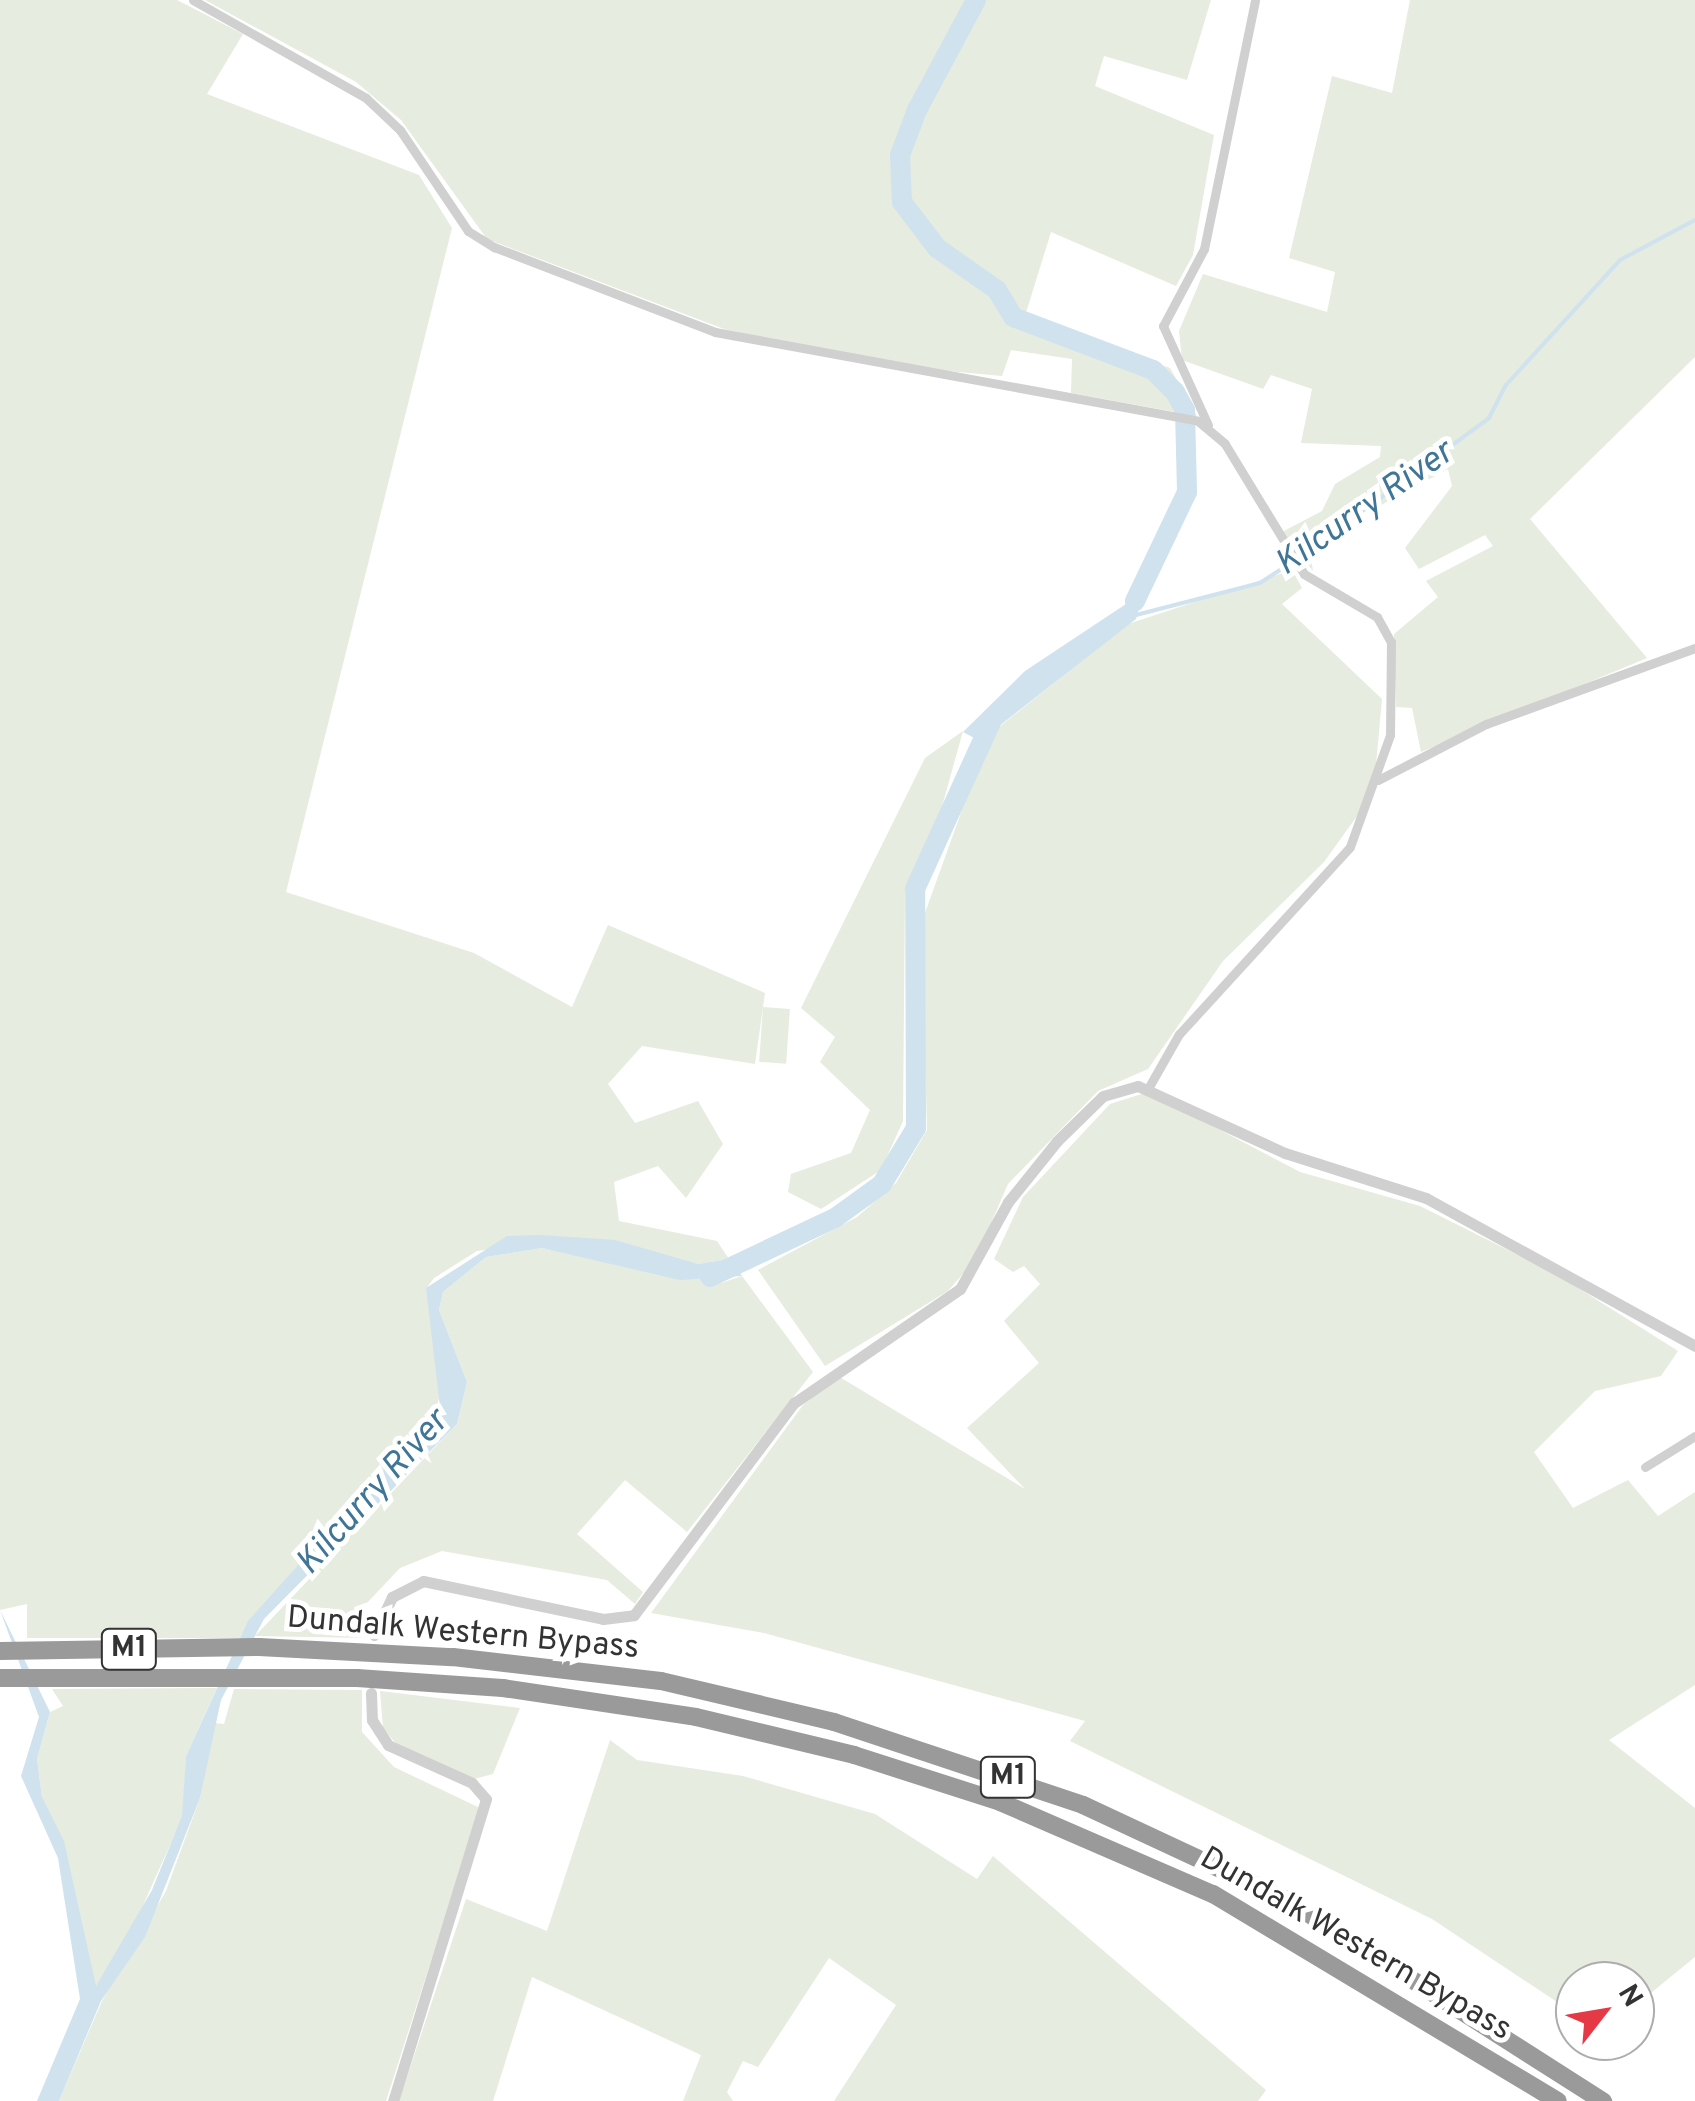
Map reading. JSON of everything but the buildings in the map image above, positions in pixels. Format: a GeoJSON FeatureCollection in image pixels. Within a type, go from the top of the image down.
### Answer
{"type":"FeatureCollection","features":[{"type":"Feature","properties":{"kind":"highway","name":"Dundalk Western Bypass"},"geometry":{"type":"LineString","coordinates":[[0,1651],[258,1648],[661,1681],[982,1767],[1287,1900],[1603,2101]]}},
{"type":"Feature","properties":{"kind":"highway","name":"Dundalk Western Bypass"},"geometry":{"type":"LineString","coordinates":[[3,1678],[242,1678],[551,1694],[696,1717],[872,1760],[1000,1802],[1213,1894],[1558,2101]]}},
{"type":"Feature","properties":{"kind":"street"},"geometry":{"type":"LineString","coordinates":[[193,0],[366,98],[400,130],[468,232],[494,247],[714,332],[1165,419],[1198,421],[1209,427]]}},
{"type":"Feature","properties":{"kind":"street"},"geometry":{"type":"LineString","coordinates":[[1150,1085],[1179,1034],[1350,847],[1378,780],[1390,735],[1391,642],[1377,617],[1304,574],[1284,547],[1209,427],[1164,326],[1204,248],[1255,0]]}},
{"type":"Feature","properties":{"kind":"street"},"geometry":{"type":"LineString","coordinates":[[1378,780],[1486,724],[1695,648]]}},
{"type":"Feature","properties":{"kind":"street"},"geometry":{"type":"LineString","coordinates":[[374,1634],[392,1597],[442,1580],[619,1621],[640,1608],[794,1403],[960,1289],[1008,1202],[1057,1141],[1103,1096],[1150,1085],[1226,1130],[1426,1198],[1695,1346]]}},
{"type":"Feature","properties":{"kind":"street"},"geometry":{"type":"LineString","coordinates":[[1644,1467],[1695,1436]]}},
{"type":"Feature","properties":{"kind":"street"},"geometry":{"type":"LineString","coordinates":[[371,1693],[372,1720],[388,1745],[482,1792],[487,1812],[393,2101]]}},
{"type":"Feature","properties":{"kind":"shaded area"},"geometry":{"type":"Polygon","coordinates":[[[0,0],[177,0],[243,34],[207,94],[419,175],[452,228],[286,892],[474,953],[572,1007],[608,925],[765,993],[755,1064],[642,1046],[608,1084],[635,1123],[698,1101],[723,1144],[686,1198],[658,1166],[614,1182],[619,1221],[717,1241],[729,1259],[698,1264],[575,1238],[477,1251],[434,1278],[426,1289],[443,1379],[434,1421],[353,1500],[240,1638],[27,1638],[27,1604],[0,1610],[0,0]]]}},
{"type":"Feature","properties":{"kind":"shaded area"},"geometry":{"type":"Polygon","coordinates":[[[205,0],[1211,0],[1187,80],[1104,56],[1095,86],[1214,135],[1193,255],[1176,286],[1051,232],[1025,316],[1170,368],[1197,416],[1071,393],[1072,359],[1011,350],[1002,376],[893,366],[724,329],[487,239],[401,120],[356,82],[205,0]]]}},
{"type":"Feature","properties":{"kind":"shaded area"},"geometry":{"type":"Polygon","coordinates":[[[1410,0],[1695,0],[1695,357],[1530,519],[1647,658],[1421,752],[1412,708],[1396,707],[1394,634],[1438,597],[1426,581],[1493,546],[1485,535],[1419,569],[1405,548],[1452,486],[1448,469],[1372,510],[1360,507],[1309,545],[1313,571],[1282,532],[1322,511],[1335,484],[1380,457],[1381,446],[1301,443],[1312,389],[1271,375],[1263,389],[1182,360],[1179,331],[1203,274],[1327,312],[1335,272],[1289,258],[1332,76],[1392,93],[1410,0]]]}},
{"type":"Feature","properties":{"kind":"shaded area"},"geometry":{"type":"Polygon","coordinates":[[[1292,570],[1302,588],[1282,604],[1382,699],[1375,776],[1357,816],[1324,862],[1223,961],[1148,1069],[1098,1091],[1008,1184],[975,1260],[948,1291],[825,1366],[758,1270],[857,1217],[896,1183],[927,1130],[921,924],[989,735],[1128,624],[1292,570]]]}},
{"type":"Feature","properties":{"kind":"shaded area"},"geometry":{"type":"Polygon","coordinates":[[[963,731],[938,821],[905,888],[903,1121],[881,1170],[821,1209],[788,1192],[791,1174],[851,1153],[870,1110],[820,1062],[835,1037],[801,1008],[925,758],[963,731]]]}},
{"type":"Feature","properties":{"kind":"shaded area"},"geometry":{"type":"Polygon","coordinates":[[[763,1007],[790,1009],[786,1064],[759,1062],[763,1007]]]}},
{"type":"Feature","properties":{"kind":"shaded area"},"geometry":{"type":"Polygon","coordinates":[[[1148,1092],[1300,1172],[1420,1206],[1556,1274],[1678,1351],[1661,1376],[1595,1391],[1534,1452],[1573,1508],[1628,1480],[1658,1516],[1695,1492],[1695,1685],[1609,1740],[1695,1808],[1695,1957],[1655,1990],[1655,1961],[1555,1961],[1555,2001],[1432,1919],[1070,1741],[1085,1721],[764,1633],[651,1613],[803,1405],[838,1376],[1025,1489],[967,1428],[1039,1363],[1004,1321],[1040,1284],[1024,1266],[1013,1272],[994,1259],[1023,1197],[1110,1104],[1148,1092]]]}},
{"type":"Feature","properties":{"kind":"shaded area"},"geometry":{"type":"Polygon","coordinates":[[[542,1248],[721,1283],[742,1276],[813,1372],[687,1532],[625,1480],[577,1534],[643,1592],[635,1604],[607,1580],[442,1551],[400,1568],[367,1603],[365,1638],[255,1636],[457,1424],[467,1382],[439,1310],[443,1292],[486,1257],[542,1248]]]}},
{"type":"Feature","properties":{"kind":"shaded area"},"geometry":{"type":"Polygon","coordinates":[[[217,1688],[186,1756],[183,1816],[123,1950],[95,1987],[42,1797],[37,1759],[50,1712],[63,1706],[52,1689],[217,1688]]]}},
{"type":"Feature","properties":{"kind":"shaded area"},"geometry":{"type":"Polygon","coordinates":[[[234,1689],[362,1690],[362,1732],[394,1767],[480,1808],[386,2101],[59,2101],[102,2001],[166,1891],[200,1798],[214,1723],[224,1724],[234,1689]]]}},
{"type":"Feature","properties":{"kind":"shaded area"},"geometry":{"type":"Polygon","coordinates":[[[380,1691],[520,1708],[493,1774],[474,1779],[398,1746],[383,1728],[380,1691]]]}},
{"type":"Feature","properties":{"kind":"shaded area"},"geometry":{"type":"Polygon","coordinates":[[[610,1740],[637,1760],[743,1776],[875,1814],[977,1879],[993,1856],[1266,2090],[1258,2101],[834,2101],[896,2005],[829,1958],[758,2067],[743,2061],[727,2092],[733,2101],[683,2101],[701,2055],[532,1977],[493,2101],[399,2101],[466,1899],[547,1931],[610,1740]]]}},
{"type":"Feature","properties":{"kind":"water"},"geometry":{"type":"Polygon","coordinates":[[[1139,575],[1147,580],[1136,619],[980,741],[963,732],[1025,671],[1126,604],[1139,575]]]}},
{"type":"Feature","properties":{"kind":"water"},"geometry":{"type":"Polygon","coordinates":[[[507,1236],[615,1240],[698,1264],[729,1259],[742,1276],[680,1280],[542,1248],[486,1257],[443,1292],[439,1310],[467,1382],[457,1424],[264,1619],[221,1700],[200,1798],[145,1937],[101,2001],[59,2101],[37,2101],[80,1999],[58,1858],[21,1776],[39,1717],[0,1610],[50,1712],[37,1759],[42,1797],[64,1841],[96,1986],[152,1890],[182,1816],[186,1756],[248,1621],[440,1407],[426,1288],[507,1236]]]}},
{"type":"Feature","properties":{"kind":"waterway"},"geometry":{"type":"LineString","coordinates":[[976,0],[917,110],[900,155],[902,202],[937,248],[997,290],[1013,317],[1153,370],[1175,392],[1185,410],[1187,492],[1135,601]]}},
{"type":"Feature","properties":{"kind":"waterway","name":"Kilcurry River"},"geometry":{"type":"LineString","coordinates":[[1136,615],[1260,583],[1300,557],[1489,418],[1506,385],[1620,260],[1695,220]]}},
{"type":"Feature","properties":{"kind":"waterway","name":"Kilcurry River"},"geometry":{"type":"LineString","coordinates":[[710,1277],[835,1218],[882,1184],[916,1128],[915,889],[993,718]]}}]}
